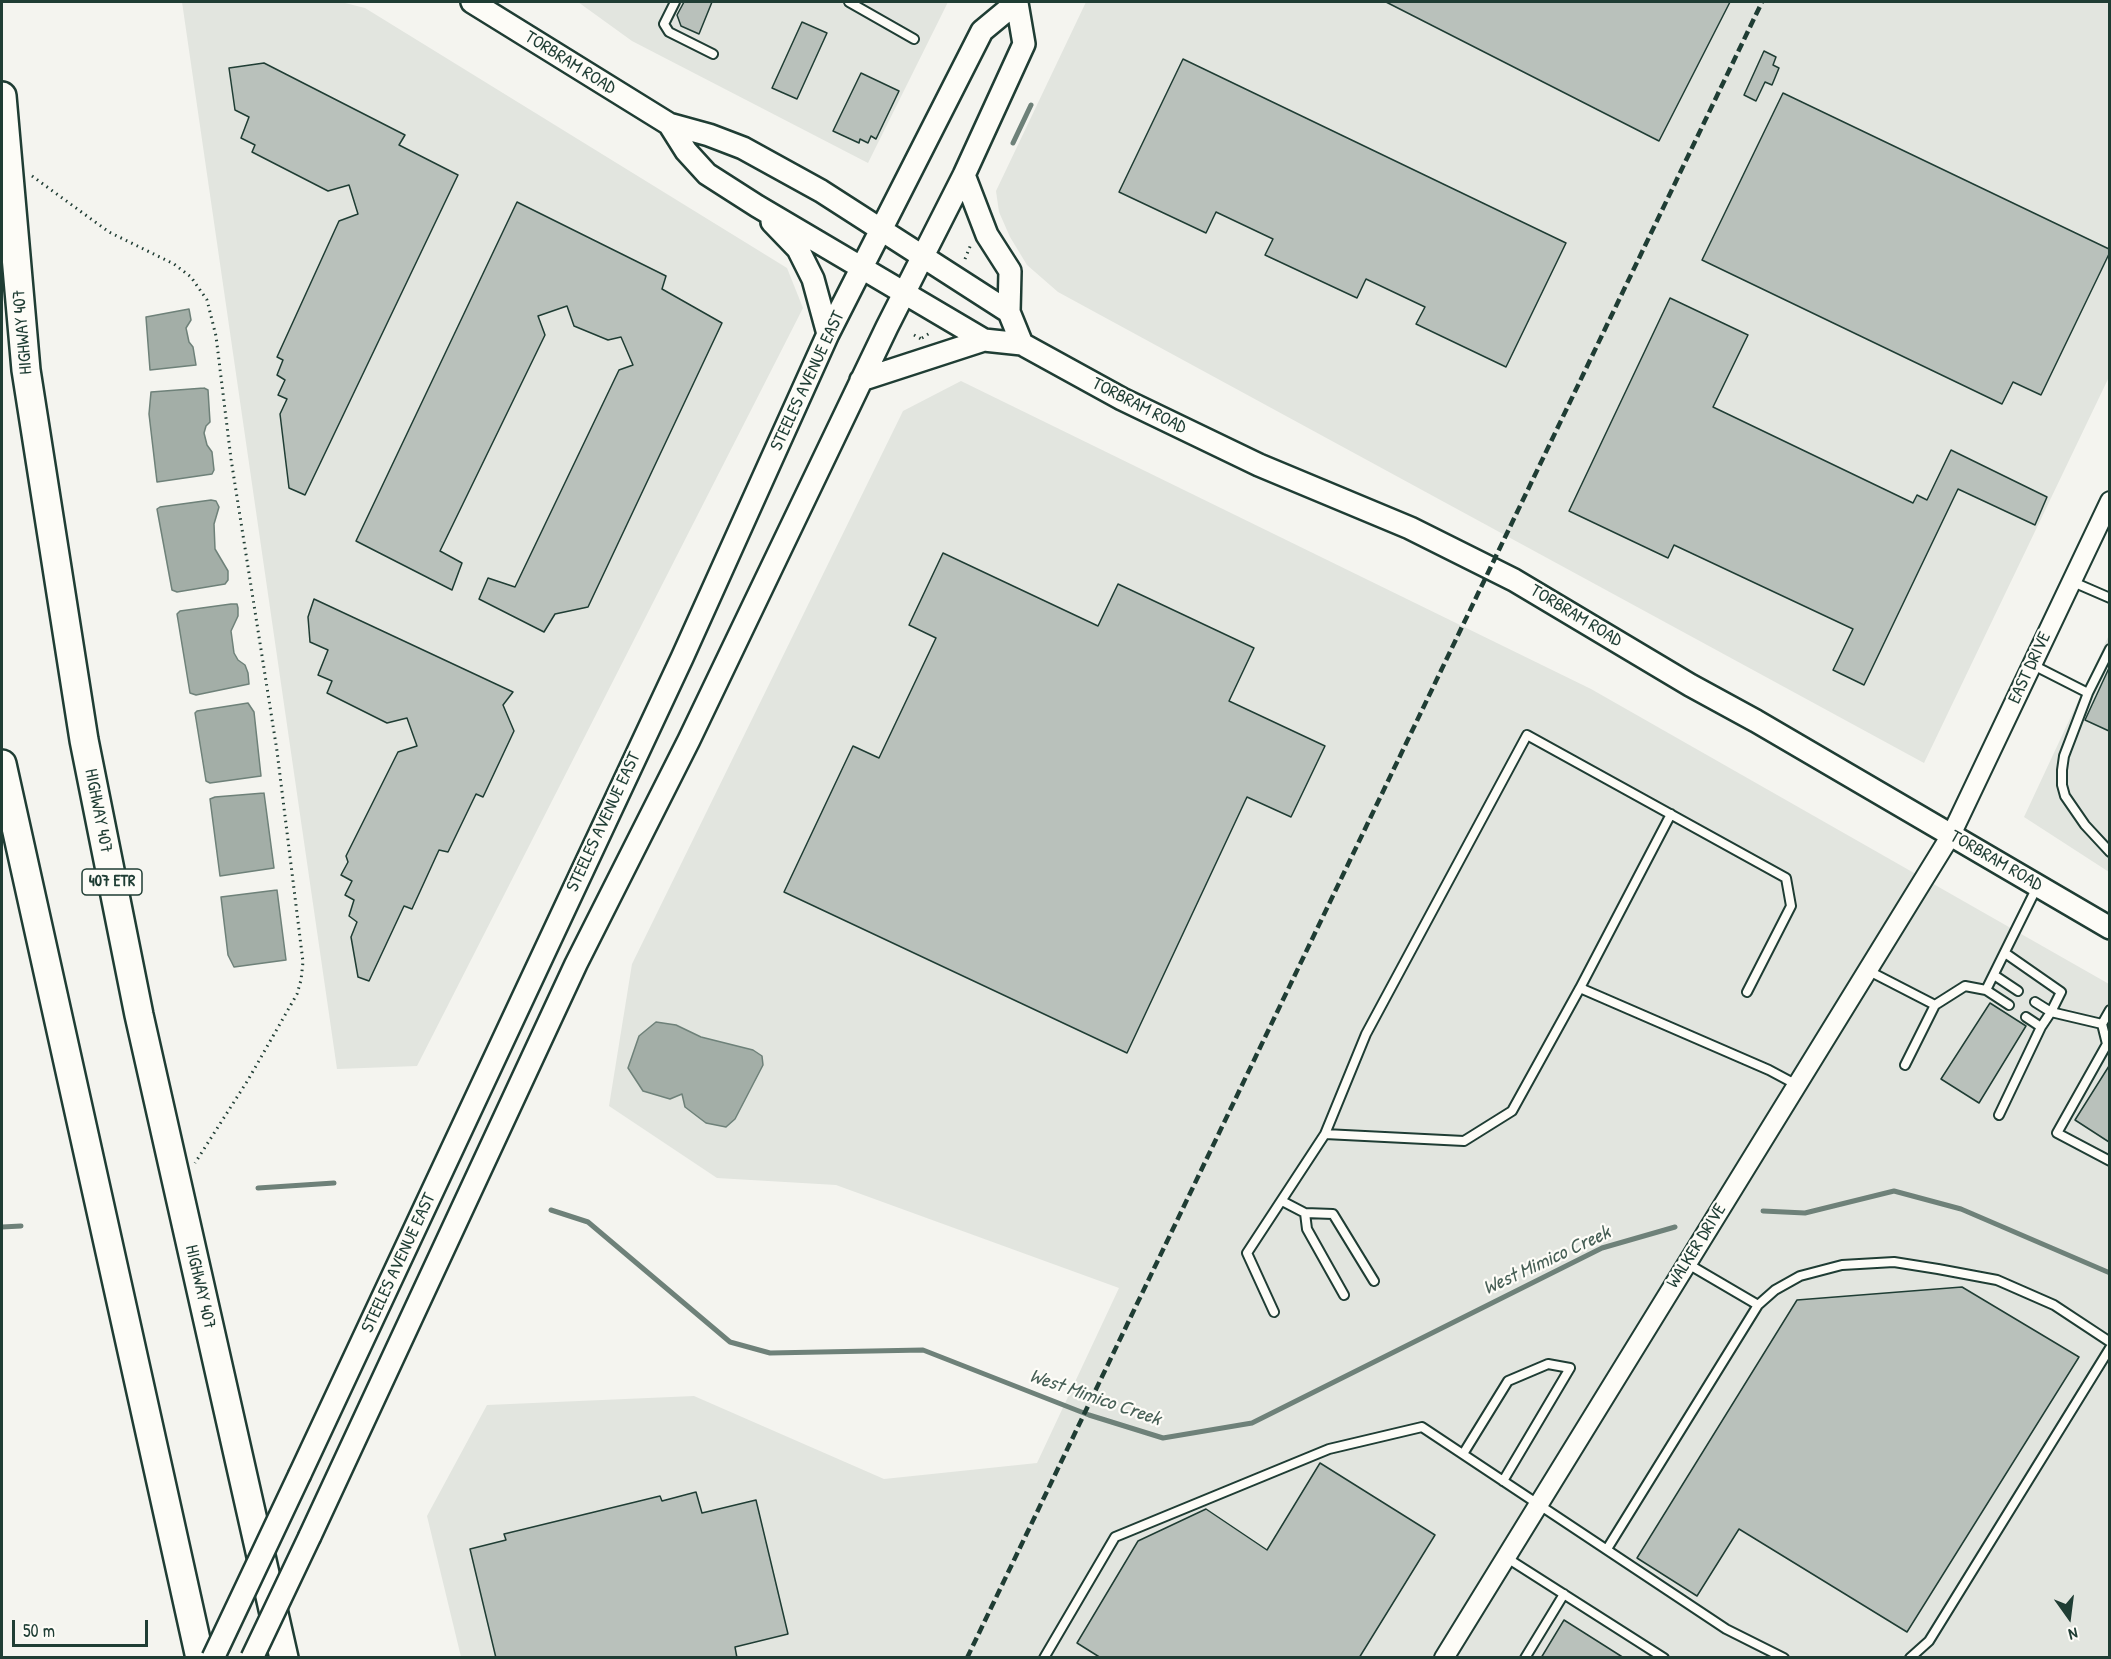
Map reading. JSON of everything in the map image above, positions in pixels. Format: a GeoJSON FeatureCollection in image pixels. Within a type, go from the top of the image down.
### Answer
{"type":"FeatureCollection","features":[{"type":"Feature","properties":{"kind":"highway","name":"HIGHWAY 407"},"geometry":{"type":"LineString","coordinates":[[2,96],[26,370],[84,740],[139,1014],[284,1658]]}},
{"type":"Feature","properties":{"kind":"highway"},"geometry":{"type":"LineString","coordinates":[[2,764],[200,1658]]}},
{"type":"Feature","properties":{"kind":"main road","name":"TORBRAM ROAD"},"geometry":{"type":"LineString","coordinates":[[472,2],[669,124],[709,135],[743,148],[821,191],[1009,312]]}},
{"type":"Feature","properties":{"kind":"main road","name":"STEELES AVENUE EAST"},"geometry":{"type":"LineString","coordinates":[[252,1658],[571,974],[689,740],[861,380],[964,175],[1024,44],[1017,2]]}},
{"type":"Feature","properties":{"kind":"main road","name":"STEELES AVENUE EAST"},"geometry":{"type":"LineString","coordinates":[[213,1658],[682,658],[828,334],[982,31],[1017,2]]}},
{"type":"Feature","properties":{"kind":"main road","name":"TORBRAM ROAD"},"geometry":{"type":"LineString","coordinates":[[669,124],[686,151],[707,174],[984,340],[1022,344],[1122,399],[1259,465],[1410,528],[1514,580],[2109,928]]}},
{"type":"Feature","properties":{"kind":"main road"},"geometry":{"type":"LineString","coordinates":[[964,175],[987,235],[1010,271],[1009,312],[1022,344]]}},
{"type":"Feature","properties":{"kind":"main road"},"geometry":{"type":"LineString","coordinates":[[757,206],[798,249],[813,279],[828,334]]}},
{"type":"Feature","properties":{"kind":"main road"},"geometry":{"type":"LineString","coordinates":[[861,380],[984,340]]}},
{"type":"Feature","properties":{"kind":"street","name":"EAST DRIVE"},"geometry":{"type":"LineString","coordinates":[[1951,835],[2109,501]]}},
{"type":"Feature","properties":{"kind":"street","name":"WALKER DRIVE"},"geometry":{"type":"LineString","coordinates":[[1444,1658],[1951,835]]}},
{"type":"Feature","properties":{"kind":"lane"},"geometry":{"type":"LineString","coordinates":[[675,2],[664,24],[669,32],[712,54]]}},
{"type":"Feature","properties":{"kind":"lane"},"geometry":{"type":"LineString","coordinates":[[849,2],[914,39]]}},
{"type":"Feature","properties":{"kind":"lane"},"geometry":{"type":"LineString","coordinates":[[2072,581],[2109,598]]}},
{"type":"Feature","properties":{"kind":"lane"},"geometry":{"type":"LineString","coordinates":[[2109,649],[2088,693],[2064,756],[2062,785],[2065,796],[2073,809],[2109,852]]}},
{"type":"Feature","properties":{"kind":"lane"},"geometry":{"type":"LineString","coordinates":[[2032,665],[2088,693]]}},
{"type":"Feature","properties":{"kind":"lane"},"geometry":{"type":"LineString","coordinates":[[1274,1312],[1247,1254],[1325,1134],[1366,1034],[1527,735],[1786,878],[1791,906],[1747,992]]}},
{"type":"Feature","properties":{"kind":"lane"},"geometry":{"type":"LineString","coordinates":[[1325,1134],[1464,1141],[1512,1111],[1580,988],[1671,814]]}},
{"type":"Feature","properties":{"kind":"lane"},"geometry":{"type":"LineString","coordinates":[[1986,990],[2038,886]]}},
{"type":"Feature","properties":{"kind":"lane"},"geometry":{"type":"LineString","coordinates":[[1999,1115],[2041,1027],[2061,992],[2005,953]]}},
{"type":"Feature","properties":{"kind":"lane"},"geometry":{"type":"LineString","coordinates":[[1868,970],[1935,1005]]}},
{"type":"Feature","properties":{"kind":"lane"},"geometry":{"type":"LineString","coordinates":[[1995,975],[2018,991]]}},
{"type":"Feature","properties":{"kind":"lane"},"geometry":{"type":"LineString","coordinates":[[1905,1065],[1935,1005],[1965,986],[1986,990],[2009,1005]]}},
{"type":"Feature","properties":{"kind":"lane"},"geometry":{"type":"LineString","coordinates":[[1580,988],[1769,1070],[1797,1085]]}},
{"type":"Feature","properties":{"kind":"lane"},"geometry":{"type":"LineString","coordinates":[[2034,1002],[2050,1012],[2102,1024]]}},
{"type":"Feature","properties":{"kind":"lane"},"geometry":{"type":"LineString","coordinates":[[2109,1010],[2102,1024],[2108,1044],[2057,1132],[2109,1161]]}},
{"type":"Feature","properties":{"kind":"lane"},"geometry":{"type":"LineString","coordinates":[[2026,1017],[2041,1027]]}},
{"type":"Feature","properties":{"kind":"lane"},"geometry":{"type":"LineString","coordinates":[[1282,1201],[1305,1213],[1333,1214],[1374,1281]]}},
{"type":"Feature","properties":{"kind":"lane"},"geometry":{"type":"LineString","coordinates":[[1305,1213],[1308,1229],[1344,1295]]}},
{"type":"Feature","properties":{"kind":"lane"},"geometry":{"type":"LineString","coordinates":[[1607,1549],[1758,1305],[1774,1290],[1800,1276],[1842,1265],[1894,1262],[1997,1280],[2054,1305],[2109,1342]]}},
{"type":"Feature","properties":{"kind":"lane"},"geometry":{"type":"LineString","coordinates":[[1687,1263],[1758,1305]]}},
{"type":"Feature","properties":{"kind":"lane"},"geometry":{"type":"LineString","coordinates":[[1910,1658],[1929,1641],[2109,1348]]}},
{"type":"Feature","properties":{"kind":"lane"},"geometry":{"type":"LineString","coordinates":[[1463,1454],[1508,1380],[1548,1364],[1570,1368],[1503,1481]]}},
{"type":"Feature","properties":{"kind":"lane"},"geometry":{"type":"LineString","coordinates":[[1044,1658],[1115,1537],[1329,1449],[1422,1427],[1725,1629],[1784,1658]]}},
{"type":"Feature","properties":{"kind":"lane"},"geometry":{"type":"LineString","coordinates":[[1507,1558],[1664,1658]]}},
{"type":"Feature","properties":{"kind":"lane"},"geometry":{"type":"LineString","coordinates":[[1525,1658],[1564,1594]]}},
{"type":"Feature","properties":{"kind":"path"},"geometry":{"type":"LineString","coordinates":[[7,157],[109,232],[174,264],[191,277],[207,300],[216,336],[231,459],[277,751],[303,962],[302,980],[297,994],[248,1080],[178,1190]]}},
{"type":"Feature","properties":{"kind":"path"},"geometry":{"type":"LineString","coordinates":[[964,258],[973,239]]}},
{"type":"Feature","properties":{"kind":"path"},"geometry":{"type":"LineString","coordinates":[[914,335],[922,338],[930,333]]}},
{"type":"Feature","properties":{"kind":"shaded area"},"geometry":{"type":"Polygon","coordinates":[[[182,2],[341,2],[365,8],[787,268],[803,308],[417,1066],[337,1069],[182,2]]]}},
{"type":"Feature","properties":{"kind":"shaded area"},"geometry":{"type":"Polygon","coordinates":[[[578,2],[948,2],[868,163],[632,41],[578,2]]]}},
{"type":"Feature","properties":{"kind":"shaded area"},"geometry":{"type":"Polygon","coordinates":[[[1086,2],[2109,2],[2109,377],[1924,763],[1058,292],[1027,265],[1010,237],[999,212],[996,191],[1086,2]]]}},
{"type":"Feature","properties":{"kind":"shaded area"},"geometry":{"type":"Polygon","coordinates":[[[189,309],[191,320],[186,328],[189,342],[193,347],[196,365],[150,370],[146,317],[189,309]]]}},
{"type":"Feature","properties":{"kind":"shaded area"},"geometry":{"type":"Polygon","coordinates":[[[961,381],[1591,689],[2109,984],[2109,1657],[461,1657],[427,1516],[487,1405],[694,1396],[884,1479],[1037,1463],[1119,1288],[836,1185],[717,1178],[609,1106],[632,964],[903,411],[961,381]]]}},
{"type":"Feature","properties":{"kind":"shaded area"},"geometry":{"type":"Polygon","coordinates":[[[204,388],[208,390],[210,422],[204,433],[207,445],[212,452],[214,470],[212,474],[157,482],[149,414],[151,392],[204,388]]]}},
{"type":"Feature","properties":{"kind":"shaded area"},"geometry":{"type":"Polygon","coordinates":[[[216,501],[219,507],[214,524],[215,549],[228,571],[228,580],[225,584],[177,592],[172,590],[157,509],[216,501]]]}},
{"type":"Feature","properties":{"kind":"shaded area"},"geometry":{"type":"Polygon","coordinates":[[[237,604],[238,608],[238,616],[231,631],[234,653],[245,665],[249,684],[196,695],[190,693],[177,614],[180,611],[237,604]]]}},
{"type":"Feature","properties":{"kind":"shaded area"},"geometry":{"type":"Polygon","coordinates":[[[2109,635],[2109,872],[2024,817],[2109,635]]]}},
{"type":"Feature","properties":{"kind":"shaded area"},"geometry":{"type":"Polygon","coordinates":[[[248,703],[254,712],[261,776],[210,783],[206,781],[195,713],[248,703]]]}},
{"type":"Feature","properties":{"kind":"shaded area"},"geometry":{"type":"Polygon","coordinates":[[[264,793],[274,868],[220,876],[210,799],[264,793]]]}},
{"type":"Feature","properties":{"kind":"shaded area"},"geometry":{"type":"Polygon","coordinates":[[[277,890],[286,960],[234,967],[228,955],[221,897],[277,890]]]}},
{"type":"Feature","properties":{"kind":"shaded area"},"geometry":{"type":"Polygon","coordinates":[[[656,1022],[676,1025],[701,1037],[753,1050],[762,1056],[763,1065],[735,1119],[726,1127],[706,1123],[685,1107],[682,1094],[670,1099],[643,1091],[628,1068],[639,1036],[656,1022]]]}},
{"type":"Feature","properties":{"kind":"building"},"geometry":{"type":"Polygon","coordinates":[[[684,2],[712,2],[699,34],[681,26],[677,15],[684,2]]]}},
{"type":"Feature","properties":{"kind":"building"},"geometry":{"type":"Polygon","coordinates":[[[1386,2],[1730,2],[1659,141],[1386,2]]]}},
{"type":"Feature","properties":{"kind":"building"},"geometry":{"type":"Polygon","coordinates":[[[802,22],[827,33],[797,99],[772,88],[802,22]]]}},
{"type":"Feature","properties":{"kind":"building"},"geometry":{"type":"Polygon","coordinates":[[[1764,51],[1776,57],[1773,65],[1779,68],[1772,85],[1765,82],[1756,101],[1744,95],[1764,51]]]}},
{"type":"Feature","properties":{"kind":"building"},"geometry":{"type":"Polygon","coordinates":[[[1183,59],[1566,243],[1506,367],[1416,324],[1425,307],[1366,279],[1357,298],[1265,255],[1273,239],[1216,212],[1206,233],[1119,192],[1183,59]]]}},
{"type":"Feature","properties":{"kind":"building"},"geometry":{"type":"Polygon","coordinates":[[[264,63],[405,135],[399,145],[458,175],[305,495],[289,488],[280,414],[287,399],[278,395],[285,380],[277,375],[283,360],[277,357],[339,221],[358,214],[349,185],[328,191],[252,152],[255,145],[241,138],[249,117],[235,110],[229,68],[264,63]]]}},
{"type":"Feature","properties":{"kind":"building"},"geometry":{"type":"Polygon","coordinates":[[[861,73],[899,91],[876,139],[871,136],[868,143],[860,139],[859,143],[833,131],[861,73]]]}},
{"type":"Feature","properties":{"kind":"building"},"geometry":{"type":"Polygon","coordinates":[[[1783,93],[2109,249],[2109,254],[2041,395],[2013,382],[2002,404],[1702,260],[1783,93]]]}},
{"type":"Feature","properties":{"kind":"building"},"geometry":{"type":"Polygon","coordinates":[[[517,202],[666,276],[662,289],[722,323],[588,607],[555,614],[544,632],[479,599],[488,578],[515,587],[619,370],[633,365],[621,337],[608,340],[574,326],[567,306],[538,316],[545,335],[440,551],[462,563],[452,590],[356,541],[517,202]]]}},
{"type":"Feature","properties":{"kind":"building"},"geometry":{"type":"Polygon","coordinates":[[[1670,298],[1748,335],[1713,407],[1913,503],[1917,495],[1927,500],[1951,450],[2047,497],[2035,525],[1958,489],[1864,685],[1833,670],[1853,629],[1674,545],[1668,558],[1569,511],[1670,298]]]}},
{"type":"Feature","properties":{"kind":"building"},"geometry":{"type":"Polygon","coordinates":[[[943,553],[1098,626],[1118,584],[1254,648],[1229,701],[1325,746],[1291,817],[1247,797],[1127,1053],[784,892],[853,746],[879,758],[936,638],[909,625],[943,553]]]}},
{"type":"Feature","properties":{"kind":"building"},"geometry":{"type":"Polygon","coordinates":[[[314,599],[513,692],[503,705],[514,731],[483,797],[476,794],[448,852],[439,850],[412,909],[404,906],[369,981],[358,977],[351,937],[357,922],[349,916],[354,900],[345,895],[352,881],[341,875],[348,862],[346,856],[398,752],[417,746],[407,718],[387,723],[327,693],[332,681],[318,675],[328,650],[310,642],[308,617],[314,599]]]}},
{"type":"Feature","properties":{"kind":"building"},"geometry":{"type":"Polygon","coordinates":[[[2109,668],[2109,731],[2085,720],[2109,668]]]}},
{"type":"Feature","properties":{"kind":"building"},"geometry":{"type":"Polygon","coordinates":[[[1990,1003],[2026,1026],[1979,1103],[1941,1079],[1990,1003]]]}},
{"type":"Feature","properties":{"kind":"building"},"geometry":{"type":"Polygon","coordinates":[[[2109,1066],[2109,1142],[2075,1120],[2109,1066]]]}},
{"type":"Feature","properties":{"kind":"building"},"geometry":{"type":"Polygon","coordinates":[[[1962,1287],[2079,1357],[1907,1632],[1739,1529],[1697,1596],[1637,1558],[1797,1300],[1962,1287]]]}},
{"type":"Feature","properties":{"kind":"building"},"geometry":{"type":"Polygon","coordinates":[[[1320,1463],[1435,1535],[1359,1658],[1101,1658],[1077,1643],[1138,1541],[1206,1509],[1267,1550],[1320,1463]]]}},
{"type":"Feature","properties":{"kind":"building"},"geometry":{"type":"Polygon","coordinates":[[[696,1492],[702,1513],[756,1500],[788,1634],[735,1647],[737,1658],[496,1658],[470,1549],[506,1540],[504,1534],[660,1496],[662,1501],[696,1492]]]}},
{"type":"Feature","properties":{"kind":"building"},"geometry":{"type":"Polygon","coordinates":[[[1564,1620],[1624,1658],[1541,1658],[1564,1620]]]}},
{"type":"Feature","properties":{"kind":"waterway"},"geometry":{"type":"LineString","coordinates":[[1013,143],[1031,105]]}},
{"type":"Feature","properties":{"kind":"waterway","name":"West Mimico Creek"},"geometry":{"type":"LineString","coordinates":[[258,1188],[334,1183]]}},
{"type":"Feature","properties":{"kind":"waterway","name":"West Mimico Creek"},"geometry":{"type":"LineString","coordinates":[[1763,1211],[1805,1213],[1894,1191],[1961,1209],[2110,1273]]}},
{"type":"Feature","properties":{"kind":"waterway","name":"West Mimico Creek"},"geometry":{"type":"LineString","coordinates":[[551,1210],[588,1222],[730,1342],[770,1353],[923,1350],[1089,1415],[1163,1438],[1252,1423],[1602,1248],[1675,1227]]}},
{"type":"Feature","properties":{"kind":"waterway","name":"West Mimico Creek"},"geometry":{"type":"LineString","coordinates":[[2,1227],[21,1226]]}},
{"type":"Feature","properties":{"kind":"railway"},"geometry":{"type":"LineString","coordinates":[[967,1658],[1762,2]]}}]}
